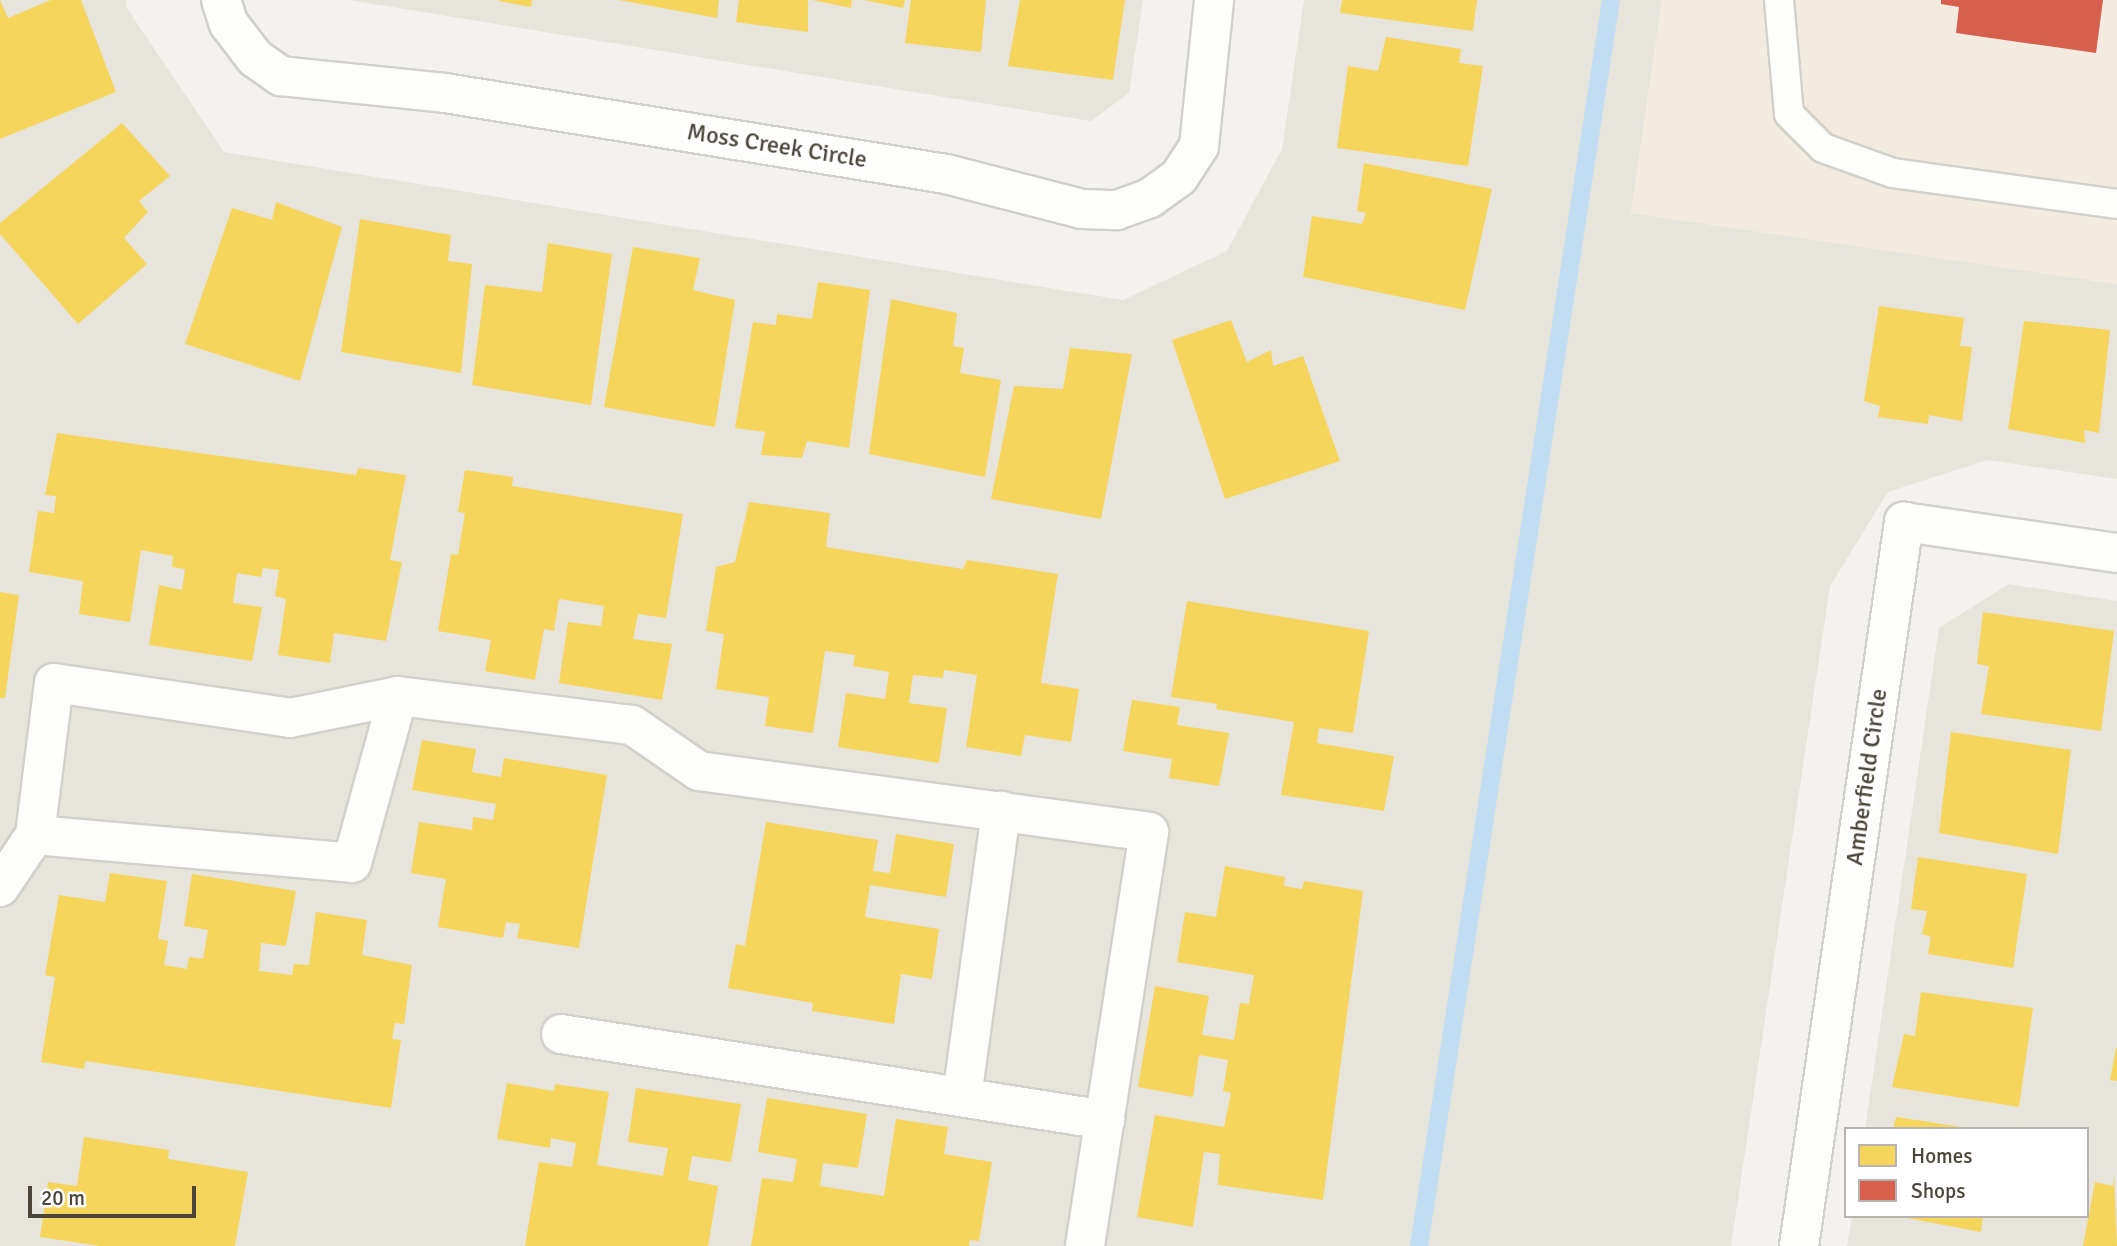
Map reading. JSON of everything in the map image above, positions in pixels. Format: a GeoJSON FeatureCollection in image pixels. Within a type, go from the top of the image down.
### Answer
{"type":"FeatureCollection","features":[{"type":"Feature","properties":{"kind":"street","name":"Moss Creek Circle"},"geometry":{"type":"LineString","coordinates":[[221,0],[229,24],[255,58],[281,76],[445,93],[947,174],[1082,209],[1117,210],[1150,198],[1179,177],[1199,146],[1214,0]]}},
{"type":"Feature","properties":{"kind":"street","name":"Amberfield Circle"},"geometry":{"type":"LineString","coordinates":[[1799,1246],[1904,522],[2117,553]]}},
{"type":"Feature","properties":{"kind":"street"},"geometry":{"type":"LineString","coordinates":[[0,887],[35,835],[54,683],[290,718],[398,696],[632,725],[699,771],[1149,832],[1085,1246]]}},
{"type":"Feature","properties":{"kind":"street"},"geometry":{"type":"LineString","coordinates":[[35,835],[352,863],[398,696]]}},
{"type":"Feature","properties":{"kind":"street"},"geometry":{"type":"LineString","coordinates":[[962,1097],[1001,811]]}},
{"type":"Feature","properties":{"kind":"street"},"geometry":{"type":"LineString","coordinates":[[561,1034],[1105,1120]]}},
{"type":"Feature","properties":{"kind":"lane"},"geometry":{"type":"LineString","coordinates":[[1779,0],[1789,114],[1823,148],[1893,173],[2117,204]]}},
{"type":"Feature","properties":{"kind":"shaded area"},"geometry":{"type":"Polygon","coordinates":[[[0,0],[127,0],[126,7],[224,152],[1123,300],[1227,251],[1282,149],[1304,0],[1662,0],[1631,213],[2117,284],[2117,479],[1987,460],[1888,492],[1830,586],[1731,1246],[0,1246],[0,0]]]}},
{"type":"Feature","properties":{"kind":"shaded area"},"geometry":{"type":"Polygon","coordinates":[[[349,0],[1143,0],[1129,93],[1091,121],[349,0]]]}},
{"type":"Feature","properties":{"kind":"shaded area"},"geometry":{"type":"Polygon","coordinates":[[[1662,0],[2117,0],[2117,284],[1631,213],[1662,0]]]}},
{"type":"Feature","properties":{"kind":"shaded area"},"geometry":{"type":"Polygon","coordinates":[[[2009,584],[2117,601],[2117,1246],[1847,1246],[1852,1218],[2089,1218],[2089,1127],[1865,1127],[1939,628],[2009,584]]]}},
{"type":"Feature","properties":{"kind":"building: Homes"},"geometry":{"type":"Polygon","coordinates":[[[0,0],[8,18],[51,0],[81,0],[116,92],[0,139],[0,0]]]}},
{"type":"Feature","properties":{"kind":"building: Homes"},"geometry":{"type":"Polygon","coordinates":[[[499,0],[532,0],[531,7],[499,0]]]}},
{"type":"Feature","properties":{"kind":"building: Homes"},"geometry":{"type":"Polygon","coordinates":[[[619,0],[719,0],[717,18],[619,0]]]}},
{"type":"Feature","properties":{"kind":"building: Homes"},"geometry":{"type":"Polygon","coordinates":[[[739,0],[808,0],[808,32],[736,22],[739,0]]]}},
{"type":"Feature","properties":{"kind":"building: Homes"},"geometry":{"type":"Polygon","coordinates":[[[812,0],[852,0],[851,8],[812,0]]]}},
{"type":"Feature","properties":{"kind":"building: Homes"},"geometry":{"type":"Polygon","coordinates":[[[864,0],[905,0],[903,8],[864,0]]]}},
{"type":"Feature","properties":{"kind":"building: Homes"},"geometry":{"type":"Polygon","coordinates":[[[911,0],[986,0],[981,52],[905,43],[911,0]]]}},
{"type":"Feature","properties":{"kind":"building: Homes"},"geometry":{"type":"Polygon","coordinates":[[[1020,0],[1125,0],[1113,80],[1008,66],[1020,0]]]}},
{"type":"Feature","properties":{"kind":"building: Homes"},"geometry":{"type":"Polygon","coordinates":[[[1342,0],[1477,0],[1473,31],[1340,13],[1342,0]]]}},
{"type":"Feature","properties":{"kind":"building: Homes"},"geometry":{"type":"Polygon","coordinates":[[[1386,37],[1461,49],[1459,63],[1483,66],[1468,166],[1337,148],[1348,66],[1378,71],[1386,37]]]}},
{"type":"Feature","properties":{"kind":"building: Homes"},"geometry":{"type":"Polygon","coordinates":[[[122,123],[170,176],[139,201],[148,212],[124,238],[147,264],[78,324],[0,234],[0,223],[122,123]]]}},
{"type":"Feature","properties":{"kind":"building: Homes"},"geometry":{"type":"Polygon","coordinates":[[[1364,163],[1492,189],[1465,310],[1303,277],[1312,216],[1362,224],[1366,213],[1357,211],[1364,163]]]}},
{"type":"Feature","properties":{"kind":"building: Homes"},"geometry":{"type":"Polygon","coordinates":[[[276,202],[342,227],[300,381],[185,344],[232,208],[272,220],[276,202]]]}},
{"type":"Feature","properties":{"kind":"building: Homes"},"geometry":{"type":"Polygon","coordinates":[[[360,219],[451,235],[448,261],[472,264],[461,373],[341,352],[360,219]]]}},
{"type":"Feature","properties":{"kind":"building: Homes"},"geometry":{"type":"Polygon","coordinates":[[[548,243],[612,254],[591,405],[472,385],[485,285],[542,292],[548,243]]]}},
{"type":"Feature","properties":{"kind":"building: Homes"},"geometry":{"type":"Polygon","coordinates":[[[633,247],[700,258],[693,290],[735,300],[715,427],[604,407],[633,247]]]}},
{"type":"Feature","properties":{"kind":"building: Homes"},"geometry":{"type":"Polygon","coordinates":[[[818,282],[870,290],[849,448],[807,441],[802,458],[761,455],[765,432],[735,428],[753,322],[776,325],[777,314],[812,319],[818,282]]]}},
{"type":"Feature","properties":{"kind":"building: Homes"},"geometry":{"type":"Polygon","coordinates":[[[891,299],[957,313],[953,346],[964,348],[960,373],[1001,380],[985,477],[869,454],[891,299]]]}},
{"type":"Feature","properties":{"kind":"building: Homes"},"geometry":{"type":"Polygon","coordinates":[[[1879,306],[1964,318],[1960,346],[1972,347],[1962,421],[1929,415],[1928,424],[1878,417],[1880,406],[1864,401],[1879,306]]]}},
{"type":"Feature","properties":{"kind":"building: Homes"},"geometry":{"type":"Polygon","coordinates":[[[1231,320],[1247,362],[1271,350],[1273,366],[1303,356],[1340,461],[1225,499],[1172,340],[1231,320]]]}},
{"type":"Feature","properties":{"kind":"building: Homes"},"geometry":{"type":"Polygon","coordinates":[[[2024,321],[2110,330],[2099,433],[2084,430],[2085,443],[2008,429],[2024,321]]]}},
{"type":"Feature","properties":{"kind":"building: Homes"},"geometry":{"type":"Polygon","coordinates":[[[1070,348],[1132,354],[1101,519],[991,499],[1014,386],[1063,389],[1070,348]]]}},
{"type":"Feature","properties":{"kind":"building: Homes"},"geometry":{"type":"Polygon","coordinates":[[[57,433],[356,475],[358,468],[406,475],[390,560],[402,562],[386,641],[334,633],[330,663],[278,655],[286,599],[275,596],[279,570],[263,568],[261,577],[237,573],[233,603],[262,607],[252,661],[149,645],[159,585],[182,590],[185,569],[172,567],[173,556],[141,550],[130,622],[79,614],[83,581],[29,572],[38,511],[54,513],[56,496],[45,495],[57,433]]]}},
{"type":"Feature","properties":{"kind":"building: Homes"},"geometry":{"type":"Polygon","coordinates":[[[465,470],[513,477],[512,486],[683,514],[666,618],[638,614],[633,639],[672,644],[662,700],[559,683],[568,622],[601,626],[604,606],[559,599],[554,631],[544,629],[535,680],[485,671],[491,640],[438,631],[451,554],[458,555],[465,513],[458,512],[465,470]]]}},
{"type":"Feature","properties":{"kind":"building: Homes"},"geometry":{"type":"Polygon","coordinates":[[[749,502],[830,513],[826,547],[963,569],[967,560],[1058,574],[1041,683],[1079,689],[1071,742],[1025,735],[1021,756],[966,747],[977,675],[944,670],[943,678],[913,675],[909,703],[947,708],[939,763],[838,747],[846,693],[885,699],[889,672],[853,666],[855,655],[825,651],[813,733],[765,726],[769,697],[716,689],[724,634],[706,631],[716,567],[735,562],[749,502]]]}},
{"type":"Feature","properties":{"kind":"building: Homes"},"geometry":{"type":"Polygon","coordinates":[[[0,592],[19,595],[5,698],[0,698],[0,592]]]}},
{"type":"Feature","properties":{"kind":"building: Homes"},"geometry":{"type":"Polygon","coordinates":[[[1187,601],[1369,631],[1353,733],[1319,728],[1317,743],[1394,756],[1384,811],[1281,795],[1294,722],[1216,709],[1217,704],[1171,697],[1187,601]]]}},
{"type":"Feature","properties":{"kind":"building: Homes"},"geometry":{"type":"Polygon","coordinates":[[[1983,612],[2114,631],[2101,731],[1981,714],[1989,666],[1977,664],[1983,612]]]}},
{"type":"Feature","properties":{"kind":"building: Homes"},"geometry":{"type":"Polygon","coordinates":[[[1132,700],[1180,707],[1177,725],[1229,733],[1219,786],[1169,778],[1172,759],[1123,751],[1132,700]]]}},
{"type":"Feature","properties":{"kind":"building: Homes"},"geometry":{"type":"Polygon","coordinates":[[[1951,732],[2071,750],[2058,854],[1939,833],[1951,732]]]}},
{"type":"Feature","properties":{"kind":"building: Homes"},"geometry":{"type":"Polygon","coordinates":[[[422,740],[476,749],[472,772],[501,777],[504,758],[607,775],[579,948],[517,938],[520,924],[506,922],[503,938],[438,927],[446,879],[411,873],[419,822],[472,830],[473,817],[493,820],[496,804],[412,790],[422,740]]]}},
{"type":"Feature","properties":{"kind":"building: Homes"},"geometry":{"type":"Polygon","coordinates":[[[766,822],[878,840],[873,871],[890,873],[896,834],[954,844],[946,897],[870,885],[865,917],[939,929],[932,979],[901,974],[894,1024],[812,1011],[813,1003],[728,988],[736,944],[745,946],[766,822]]]}},
{"type":"Feature","properties":{"kind":"building: Homes"},"geometry":{"type":"Polygon","coordinates":[[[1918,857],[2027,874],[2013,968],[1928,954],[1931,937],[1922,934],[1927,911],[1911,909],[1918,857]]]}},
{"type":"Feature","properties":{"kind":"building: Homes"},"geometry":{"type":"Polygon","coordinates":[[[1225,866],[1285,877],[1284,886],[1302,889],[1304,881],[1363,891],[1323,1200],[1218,1185],[1220,1154],[1204,1152],[1193,1227],[1137,1217],[1155,1115],[1224,1127],[1231,1093],[1223,1091],[1228,1060],[1199,1055],[1193,1097],[1138,1087],[1155,986],[1209,996],[1202,1035],[1234,1040],[1240,1003],[1249,1004],[1254,975],[1177,962],[1185,912],[1216,917],[1225,866]]]}},
{"type":"Feature","properties":{"kind":"building: Homes"},"geometry":{"type":"Polygon","coordinates":[[[110,873],[167,881],[158,939],[168,941],[164,965],[187,969],[189,957],[203,959],[208,930],[184,926],[192,874],[296,891],[286,946],[261,943],[259,971],[292,975],[294,964],[309,965],[316,912],[367,920],[362,955],[412,965],[404,1024],[395,1023],[392,1039],[401,1040],[391,1108],[85,1061],[84,1069],[41,1062],[55,977],[45,975],[59,895],[105,902],[110,873]]]}},
{"type":"Feature","properties":{"kind":"building: Homes"},"geometry":{"type":"Polygon","coordinates":[[[1921,992],[2033,1008],[2019,1107],[1892,1087],[1904,1034],[1915,1036],[1921,992]]]}},
{"type":"Feature","properties":{"kind":"building: Homes"},"geometry":{"type":"Polygon","coordinates":[[[2117,1048],[2117,1081],[2110,1080],[2117,1048]]]}},
{"type":"Feature","properties":{"kind":"building: Homes"},"geometry":{"type":"Polygon","coordinates":[[[507,1083],[554,1091],[555,1084],[609,1092],[597,1165],[663,1176],[668,1148],[628,1142],[636,1088],[741,1104],[731,1162],[692,1156],[688,1180],[718,1186],[708,1246],[525,1246],[539,1162],[572,1167],[576,1143],[551,1138],[550,1148],[497,1139],[507,1083]]]}},
{"type":"Feature","properties":{"kind":"building: Homes"},"geometry":{"type":"Polygon","coordinates":[[[767,1098],[867,1114],[858,1168],[823,1163],[820,1186],[884,1196],[896,1119],[948,1127],[944,1154],[992,1162],[979,1241],[970,1240],[969,1246],[751,1246],[762,1178],[793,1182],[797,1159],[758,1152],[767,1098]]]}},
{"type":"Feature","properties":{"kind":"building: Homes"},"geometry":{"type":"Polygon","coordinates":[[[1896,1117],[1962,1127],[1894,1127],[1896,1117]]]}},
{"type":"Feature","properties":{"kind":"building: Homes"},"geometry":{"type":"Polygon","coordinates":[[[84,1137],[169,1150],[168,1159],[248,1172],[235,1246],[100,1246],[40,1237],[48,1182],[77,1186],[84,1137]]]}},
{"type":"Feature","properties":{"kind":"building: Homes"},"geometry":{"type":"Polygon","coordinates":[[[2114,1175],[2117,1246],[2083,1246],[2095,1182],[2113,1186],[2114,1175]]]}},
{"type":"Feature","properties":{"kind":"building: Homes"},"geometry":{"type":"Polygon","coordinates":[[[1907,1218],[1983,1218],[1981,1232],[1907,1218]]]}},
{"type":"Feature","properties":{"kind":"building: Shops"},"geometry":{"type":"Polygon","coordinates":[[[1941,0],[2103,0],[2096,53],[1956,33],[1959,7],[1941,4],[1941,0]]]}},
{"type":"Feature","properties":{"kind":"waterway"},"geometry":{"type":"LineString","coordinates":[[1419,1246],[1611,0]]}}]}
